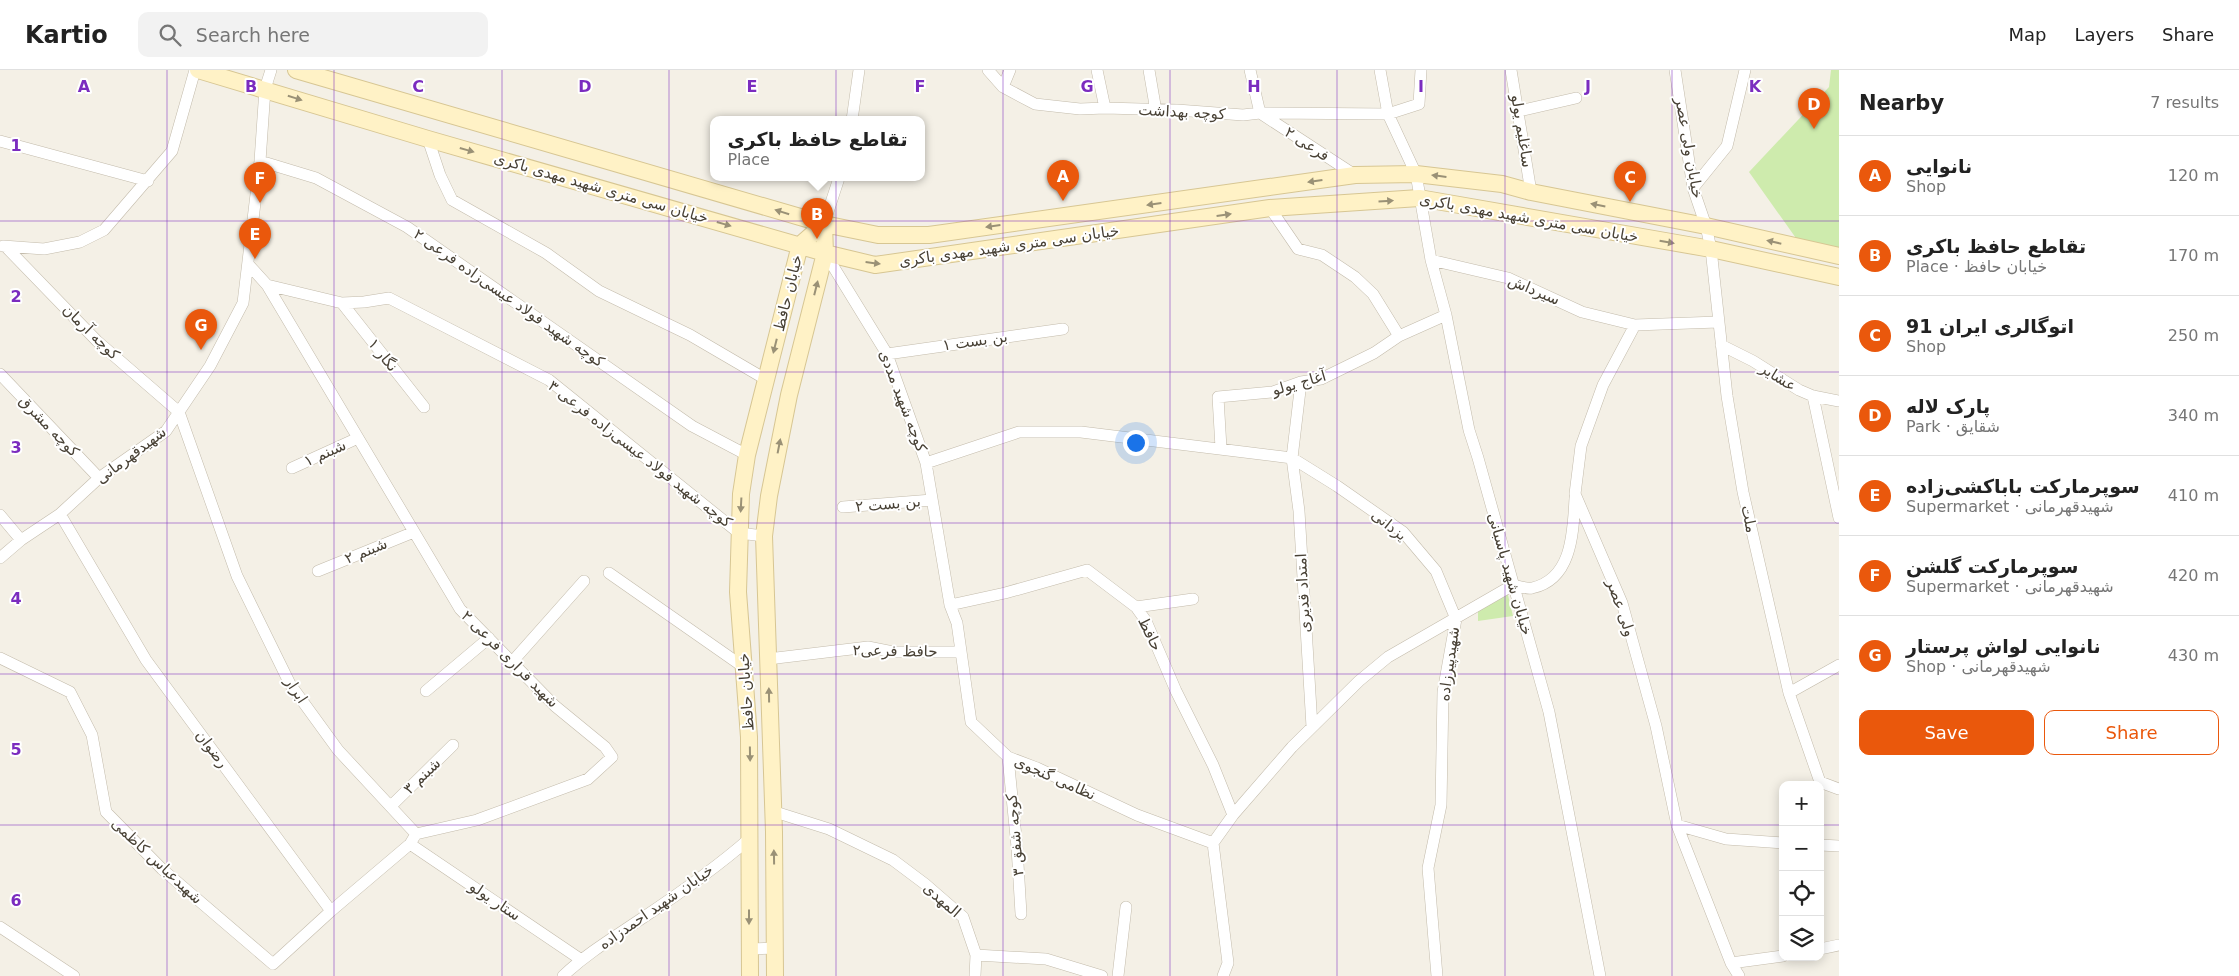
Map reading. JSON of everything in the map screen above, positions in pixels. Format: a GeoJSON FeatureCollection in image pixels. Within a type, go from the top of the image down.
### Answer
{"type":"FeatureCollection","features":[{"type":"Feature","properties":{"kind":"main road","name":"خیابان سی متری شهید مهدی باکری"},"geometry":{"type":"LineString","coordinates":[[196,70],[428,139],[825,253],[875,265],[1270,208],[1419,198],[1711,250],[1839,277]]}},
{"type":"Feature","properties":{"kind":"main road","name":"خیابان سی متری شهید مهدی باکری"},"geometry":{"type":"LineString","coordinates":[[296,70],[824,224],[878,235],[929,236],[1355,175],[1416,174],[1502,184],[1531,192],[1706,226],[1839,256]]}},
{"type":"Feature","properties":{"kind":"main road","name":"خیابان حافظ"},"geometry":{"type":"LineString","coordinates":[[750,976],[750,782],[745,668],[738,592],[741,494],[747,455],[800,245],[824,224]]}},
{"type":"Feature","properties":{"kind":"main road","name":"خیابان حافظ"},"geometry":{"type":"LineString","coordinates":[[775,976],[776,948],[764,536],[769,496],[789,395],[825,253],[824,224]]}},
{"type":"Feature","properties":{"kind":"main road"},"geometry":{"type":"LineString","coordinates":[[1805,270],[1808,249]]}},
{"type":"Feature","properties":{"kind":"street"},"geometry":{"type":"LineString","coordinates":[[3,246],[44,249],[80,242],[104,230],[172,151],[196,70]]}},
{"type":"Feature","properties":{"kind":"street","name":"شهیدقهرمانی"},"geometry":{"type":"LineString","coordinates":[[0,558],[22,540],[60,514],[99,478],[166,431],[210,366],[243,304],[260,162],[265,89],[270,70]]}},
{"type":"Feature","properties":{"kind":"street"},"geometry":{"type":"LineString","coordinates":[[853,116],[860,70]]}},
{"type":"Feature","properties":{"kind":"street","name":"کوچه بهداشت"},"geometry":{"type":"LineString","coordinates":[[988,70],[1003,87],[1035,104],[1080,109],[1105,108],[1243,115],[1388,114],[1419,104],[1421,70]]}},
{"type":"Feature","properties":{"kind":"street"},"geometry":{"type":"LineString","coordinates":[[1003,87],[1010,70]]}},
{"type":"Feature","properties":{"kind":"street"},"geometry":{"type":"LineString","coordinates":[[1097,70],[1105,108]]}},
{"type":"Feature","properties":{"kind":"street"},"geometry":{"type":"LineString","coordinates":[[1149,70],[1156,111]]}},
{"type":"Feature","properties":{"kind":"street"},"geometry":{"type":"LineString","coordinates":[[1250,70],[1260,114]]}},
{"type":"Feature","properties":{"kind":"street","name":"خیابان شهید پاسبانی"},"geometry":{"type":"LineString","coordinates":[[1380,70],[1388,114],[1416,174],[1431,260],[1446,315],[1469,430],[1550,712],[1600,976]]}},
{"type":"Feature","properties":{"kind":"street","name":"ساغلیم یولو"},"geometry":{"type":"LineString","coordinates":[[1511,70],[1531,192]]}},
{"type":"Feature","properties":{"kind":"street","name":"خیابان ولی عصر"},"geometry":{"type":"LineString","coordinates":[[1675,70],[1693,188],[1706,226],[1711,250]]}},
{"type":"Feature","properties":{"kind":"street"},"geometry":{"type":"LineString","coordinates":[[1693,188],[1728,146],[1745,70]]}},
{"type":"Feature","properties":{"kind":"street"},"geometry":{"type":"LineString","coordinates":[[1519,111],[1576,98]]}},
{"type":"Feature","properties":{"kind":"street","name":"فرعی ۲"},"geometry":{"type":"LineString","coordinates":[[1260,114],[1355,175]]}},
{"type":"Feature","properties":{"kind":"street"},"geometry":{"type":"LineString","coordinates":[[428,139],[440,175],[452,200],[546,253],[599,291],[690,335],[767,380]]}},
{"type":"Feature","properties":{"kind":"street"},"geometry":{"type":"LineString","coordinates":[[0,141],[148,181]]}},
{"type":"Feature","properties":{"kind":"street","name":"کوچه شهید فولاد عیسی‌زاده فرعی ۲"},"geometry":{"type":"LineString","coordinates":[[260,162],[316,178],[407,227],[692,426],[747,455]]}},
{"type":"Feature","properties":{"kind":"street"},"geometry":{"type":"LineString","coordinates":[[824,224],[838,181]]}},
{"type":"Feature","properties":{"kind":"street"},"geometry":{"type":"LineString","coordinates":[[1270,208],[1298,250],[1322,255],[1355,277],[1373,294],[1399,336]]}},
{"type":"Feature","properties":{"kind":"street","name":"کوچه آرمان"},"geometry":{"type":"LineString","coordinates":[[3,246],[97,341],[179,412]]}},
{"type":"Feature","properties":{"kind":"street","name":"ملت"},"geometry":{"type":"LineString","coordinates":[[1711,250],[1721,345],[1743,492],[1789,693],[1820,782],[1839,789]]}},
{"type":"Feature","properties":{"kind":"street","name":"کوچه شهید مددی"},"geometry":{"type":"LineString","coordinates":[[825,253],[887,354],[926,463],[1019,432],[1081,432],[1292,458]]}},
{"type":"Feature","properties":{"kind":"street","name":"سیرداش"},"geometry":{"type":"LineString","coordinates":[[1431,260],[1508,278],[1582,312],[1635,325]]}},
{"type":"Feature","properties":{"kind":"street","name":"شهید قراری فرعی ۲"},"geometry":{"type":"LineString","coordinates":[[248,264],[268,285],[460,609],[555,706],[605,747],[612,757],[588,779],[477,820],[413,839]]}},
{"type":"Feature","properties":{"kind":"street","name":"کوچه شهید فولاد عیسی‌زاده فرعی ۳"},"geometry":{"type":"LineString","coordinates":[[268,285],[342,303],[389,298],[549,380],[739,532],[764,536]]}},
{"type":"Feature","properties":{"kind":"street","name":"نگار ۱"},"geometry":{"type":"LineString","coordinates":[[342,303],[424,407]]}},
{"type":"Feature","properties":{"kind":"street","name":"آغاج یولو"},"geometry":{"type":"LineString","coordinates":[[1221,448],[1218,397],[1273,392],[1301,382],[1321,379],[1374,353],[1399,336],[1446,315]]}},
{"type":"Feature","properties":{"kind":"street"},"geometry":{"type":"LineString","coordinates":[[1456,619],[1513,585],[1531,588],[1556,576],[1569,552],[1574,523],[1575,494],[1581,446],[1603,386],[1635,325],[1718,322]]}},
{"type":"Feature","properties":{"kind":"street","name":"بن بست ۱"},"geometry":{"type":"LineString","coordinates":[[887,354],[1063,329]]}},
{"type":"Feature","properties":{"kind":"street","name":"عشایر"},"geometry":{"type":"LineString","coordinates":[[1721,345],[1753,361],[1799,390],[1812,396],[1839,401]]}},
{"type":"Feature","properties":{"kind":"street","name":"کوچه مشرق"},"geometry":{"type":"LineString","coordinates":[[0,374],[99,478]]}},
{"type":"Feature","properties":{"kind":"street","name":"امتداد قدیری"},"geometry":{"type":"LineString","coordinates":[[1301,382],[1292,458],[1299,511],[1312,727]]}},
{"type":"Feature","properties":{"kind":"street"},"geometry":{"type":"LineString","coordinates":[[1812,396],[1839,518]]}},
{"type":"Feature","properties":{"kind":"street","name":"ابرار"},"geometry":{"type":"LineString","coordinates":[[179,412],[237,576],[290,684],[338,750],[391,806],[413,839]]}},
{"type":"Feature","properties":{"kind":"street","name":"شبنم ۱"},"geometry":{"type":"LineString","coordinates":[[292,468],[358,438]]}},
{"type":"Feature","properties":{"kind":"street","name":"یزدانی"},"geometry":{"type":"LineString","coordinates":[[1292,458],[1338,486],[1403,532],[1436,571],[1456,619]]}},
{"type":"Feature","properties":{"kind":"street","name":"نظامی گنجوی"},"geometry":{"type":"LineString","coordinates":[[926,463],[950,605],[957,623],[971,722],[1008,757],[1037,768],[1137,815],[1213,843]]}},
{"type":"Feature","properties":{"kind":"street","name":"ولی عصر"},"geometry":{"type":"LineString","coordinates":[[1575,494],[1622,603],[1656,726],[1677,825],[1731,963],[1739,976]]}},
{"type":"Feature","properties":{"kind":"street","name":"بن بست ۲"},"geometry":{"type":"LineString","coordinates":[[844,507],[932,500]]}},
{"type":"Feature","properties":{"kind":"street","name":"رضوان"},"geometry":{"type":"LineString","coordinates":[[60,514],[146,660],[331,911]]}},
{"type":"Feature","properties":{"kind":"street"},"geometry":{"type":"LineString","coordinates":[[0,515],[22,540]]}},
{"type":"Feature","properties":{"kind":"street","name":"شبنم ۲"},"geometry":{"type":"LineString","coordinates":[[318,571],[414,532]]}},
{"type":"Feature","properties":{"kind":"street","name":"حافظ"},"geometry":{"type":"LineString","coordinates":[[950,605],[1005,593],[1087,570],[1136,607],[1146,621],[1176,691],[1213,766],[1234,815]]}},
{"type":"Feature","properties":{"kind":"street"},"geometry":{"type":"LineString","coordinates":[[608,573],[745,668]]}},
{"type":"Feature","properties":{"kind":"street"},"geometry":{"type":"LineString","coordinates":[[512,662],[584,581]]}},
{"type":"Feature","properties":{"kind":"street"},"geometry":{"type":"LineString","coordinates":[[1136,607],[1193,599]]}},
{"type":"Feature","properties":{"kind":"street","name":"شهیدپیرزاده"},"geometry":{"type":"LineString","coordinates":[[1234,815],[1312,727],[1388,657],[1456,619]]}},
{"type":"Feature","properties":{"kind":"street","name":"شهیدپیرزاده"},"geometry":{"type":"LineString","coordinates":[[1437,976],[1428,868],[1440,805],[1443,692],[1456,619]]}},
{"type":"Feature","properties":{"kind":"street"},"geometry":{"type":"LineString","coordinates":[[426,691],[489,638]]}},
{"type":"Feature","properties":{"kind":"street","name":"حافظ فرعی۲"},"geometry":{"type":"LineString","coordinates":[[768,659],[868,647],[893,652],[961,652]]}},
{"type":"Feature","properties":{"kind":"street","name":"شهیدعباس کاظمی"},"geometry":{"type":"LineString","coordinates":[[0,658],[70,692],[92,735],[106,812],[162,869],[273,964],[331,911]]}},
{"type":"Feature","properties":{"kind":"street"},"geometry":{"type":"LineString","coordinates":[[1789,693],[1839,665]]}},
{"type":"Feature","properties":{"kind":"street","name":"شبنم ۳"},"geometry":{"type":"LineString","coordinates":[[391,806],[454,745]]}},
{"type":"Feature","properties":{"kind":"street","name":"کوچه شفق ۳"},"geometry":{"type":"LineString","coordinates":[[1008,757],[1018,848],[1021,914]]}},
{"type":"Feature","properties":{"kind":"street","name":"المهدی"},"geometry":{"type":"LineString","coordinates":[[772,811],[829,829],[893,860],[963,917],[976,954]]}},
{"type":"Feature","properties":{"kind":"street"},"geometry":{"type":"LineString","coordinates":[[1223,976],[1228,964],[1213,843],[1234,815]]}},
{"type":"Feature","properties":{"kind":"street"},"geometry":{"type":"LineString","coordinates":[[1677,825],[1726,839],[1779,842]]}},
{"type":"Feature","properties":{"kind":"street"},"geometry":{"type":"LineString","coordinates":[[331,911],[413,839]]}},
{"type":"Feature","properties":{"kind":"street","name":"ستار یولو"},"geometry":{"type":"LineString","coordinates":[[413,839],[580,959]]}},
{"type":"Feature","properties":{"kind":"street","name":"خیابان شهید احمدزاده"},"geometry":{"type":"LineString","coordinates":[[564,976],[580,959],[651,912],[733,853],[749,839]]}},
{"type":"Feature","properties":{"kind":"street"},"geometry":{"type":"LineString","coordinates":[[1824,845],[1839,846]]}},
{"type":"Feature","properties":{"kind":"street"},"geometry":{"type":"LineString","coordinates":[[1118,976],[1126,907]]}},
{"type":"Feature","properties":{"kind":"street"},"geometry":{"type":"LineString","coordinates":[[0,927],[74,976]]}},
{"type":"Feature","properties":{"kind":"street"},"geometry":{"type":"LineString","coordinates":[[1824,948],[1839,945]]}},
{"type":"Feature","properties":{"kind":"street"},"geometry":{"type":"LineString","coordinates":[[750,950],[776,948]]}},
{"type":"Feature","properties":{"kind":"street"},"geometry":{"type":"LineString","coordinates":[[975,976],[976,954],[1046,959],[1102,976]]}},
{"type":"Feature","properties":{"kind":"street"},"geometry":{"type":"LineString","coordinates":[[1731,963],[1779,957]]}},
{"type":"Feature","properties":{"kind":"green space"},"geometry":{"type":"Polygon","coordinates":[[[1831,70],[1839,70],[1839,251],[1798,241],[1749,172],[1829,87],[1831,70]]]}},
{"type":"Feature","properties":{"kind":"green space"},"geometry":{"type":"Polygon","coordinates":[[[1507,591],[1513,616],[1478,621],[1478,611],[1507,591]]]}},
{"type":"Feature","properties":{"kind":"place","name":"پارک لاله"},"geometry":{"type":"Point","coordinates":[1814,129]}},
{"type":"Feature","properties":{"kind":"place","name":"نانوایی"},"geometry":{"type":"Point","coordinates":[1063,201]}},
{"type":"Feature","properties":{"kind":"place","name":"اتوگالری ایران 91"},"geometry":{"type":"Point","coordinates":[1630,202]}},
{"type":"Feature","properties":{"kind":"place","name":"سوپرمارکت گلشن"},"geometry":{"type":"Point","coordinates":[260,203]}},
{"type":"Feature","properties":{"kind":"place","name":"تقاطع حافظ باکری"},"geometry":{"type":"Point","coordinates":[817,239]}},
{"type":"Feature","properties":{"kind":"place","name":"سوپرمارکت باباکشی‌زاده"},"geometry":{"type":"Point","coordinates":[255,259]}},
{"type":"Feature","properties":{"kind":"place","name":"نانوایی لواش پرستار"},"geometry":{"type":"Point","coordinates":[201,350]}}]}
